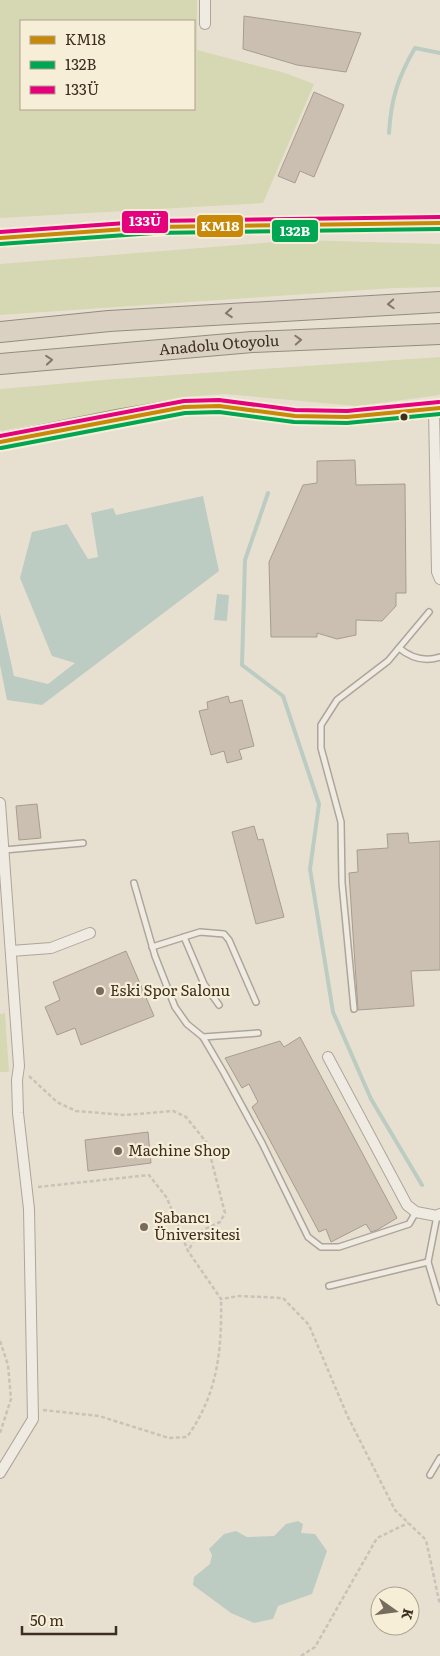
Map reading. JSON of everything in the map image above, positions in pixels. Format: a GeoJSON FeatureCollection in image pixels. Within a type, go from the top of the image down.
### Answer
{"type":"FeatureCollection","features":[{"type":"Feature","properties":{"kind":"highway"},"geometry":{"type":"LineString","coordinates":[[0,332],[109,321],[440,302]]}},
{"type":"Feature","properties":{"kind":"highway","name":"Anadolu Otoyolu"},"geometry":{"type":"LineString","coordinates":[[0,364],[252,342],[440,334]]}},
{"type":"Feature","properties":{"kind":"main road"},"geometry":{"type":"LineString","coordinates":[[0,238],[154,227],[440,223]]}},
{"type":"Feature","properties":{"kind":"main road"},"geometry":{"type":"LineString","coordinates":[[0,442],[184,407],[219,406],[295,416],[347,417],[437,408]]}},
{"type":"Feature","properties":{"kind":"street"},"geometry":{"type":"LineString","coordinates":[[204,24],[205,0]]}},
{"type":"Feature","properties":{"kind":"street"},"geometry":{"type":"LineString","coordinates":[[437,408],[438,572],[440,579]]}},
{"type":"Feature","properties":{"kind":"street"},"geometry":{"type":"LineString","coordinates":[[0,803],[19,1066],[17,1080],[18,1113],[29,1208],[32,1410],[32,1418],[0,1473]]}},
{"type":"Feature","properties":{"kind":"street"},"geometry":{"type":"LineString","coordinates":[[11,951],[51,948],[90,933]]}},
{"type":"Feature","properties":{"kind":"street"},"geometry":{"type":"LineString","coordinates":[[328,1057],[407,1205],[416,1212],[438,1215]]}},
{"type":"Feature","properties":{"kind":"lane"},"geometry":{"type":"LineString","coordinates":[[354,1009],[342,883],[342,822],[321,748],[320,732],[325,716],[337,700],[371,675],[399,648],[429,612]]}},
{"type":"Feature","properties":{"kind":"lane"},"geometry":{"type":"LineString","coordinates":[[399,648],[405,653],[421,659],[440,657]]}},
{"type":"Feature","properties":{"kind":"lane"},"geometry":{"type":"LineString","coordinates":[[4,850],[83,843]]}},
{"type":"Feature","properties":{"kind":"lane"},"geometry":{"type":"LineString","coordinates":[[134,883],[152,947],[175,1007],[187,1024],[202,1037],[244,1109],[312,1241],[327,1248],[339,1247],[409,1224],[416,1212]]}},
{"type":"Feature","properties":{"kind":"lane"},"geometry":{"type":"LineString","coordinates":[[152,947],[207,931],[220,932],[226,936],[256,1002]]}},
{"type":"Feature","properties":{"kind":"lane"},"geometry":{"type":"LineString","coordinates":[[184,937],[204,984],[219,1005]]}},
{"type":"Feature","properties":{"kind":"lane"},"geometry":{"type":"LineString","coordinates":[[202,1037],[258,1033]]}},
{"type":"Feature","properties":{"kind":"lane"},"geometry":{"type":"LineString","coordinates":[[438,1215],[428,1262],[440,1302]]}},
{"type":"Feature","properties":{"kind":"lane"},"geometry":{"type":"LineString","coordinates":[[329,1286],[428,1262]]}},
{"type":"Feature","properties":{"kind":"lane"},"geometry":{"type":"LineString","coordinates":[[430,1475],[440,1458]]}},
{"type":"Feature","properties":{"kind":"path"},"geometry":{"type":"LineString","coordinates":[[19,1066],[57,1102],[76,1112],[125,1115],[173,1111],[186,1117],[206,1143],[225,1213],[220,1222],[199,1232],[188,1251]]}},
{"type":"Feature","properties":{"kind":"path"},"geometry":{"type":"LineString","coordinates":[[26,1188],[149,1175],[167,1198],[188,1251],[221,1299],[222,1341],[212,1385],[202,1416],[187,1436],[169,1438],[99,1416],[32,1410]]}},
{"type":"Feature","properties":{"kind":"path"},"geometry":{"type":"LineString","coordinates":[[221,1299],[239,1296],[283,1298],[309,1325],[347,1415],[395,1510],[426,1540],[440,1605]]}},
{"type":"Feature","properties":{"kind":"path"},"geometry":{"type":"LineString","coordinates":[[0,1341],[8,1366],[11,1399],[0,1433]]}},
{"type":"Feature","properties":{"kind":"path"},"geometry":{"type":"LineString","coordinates":[[302,1656],[316,1647],[377,1538],[408,1523]]}},
{"type":"Feature","properties":{"kind":"green space"},"geometry":{"type":"Polygon","coordinates":[[[0,0],[197,0],[197,50],[285,73],[314,84],[263,203],[0,218],[0,0]]]}},
{"type":"Feature","properties":{"kind":"green space"},"geometry":{"type":"Polygon","coordinates":[[[301,240],[440,244],[440,287],[394,288],[0,315],[0,264],[301,240]]]}},
{"type":"Feature","properties":{"kind":"green space"},"geometry":{"type":"Polygon","coordinates":[[[440,357],[440,395],[357,406],[225,394],[184,397],[0,431],[0,389],[115,379],[440,357]]]}},
{"type":"Feature","properties":{"kind":"green space"},"geometry":{"type":"Polygon","coordinates":[[[5,1013],[9,1072],[0,1072],[0,1014],[5,1013]]]}},
{"type":"Feature","properties":{"kind":"shaded area"},"geometry":{"type":"Polygon","coordinates":[[[203,496],[219,571],[42,705],[7,700],[0,665],[0,613],[14,676],[48,684],[75,663],[52,656],[20,578],[32,532],[67,524],[88,559],[98,557],[91,513],[113,508],[116,515],[203,496]]]}},
{"type":"Feature","properties":{"kind":"shaded area"},"geometry":{"type":"Polygon","coordinates":[[[217,594],[229,595],[227,621],[214,620],[217,594]]]}},
{"type":"Feature","properties":{"kind":"shaded area"},"geometry":{"type":"Polygon","coordinates":[[[298,1521],[303,1524],[301,1533],[315,1534],[327,1551],[312,1594],[278,1606],[273,1619],[254,1623],[231,1613],[193,1585],[194,1577],[210,1564],[212,1555],[209,1549],[224,1534],[236,1531],[247,1537],[274,1536],[286,1524],[298,1521]]]}},
{"type":"Feature","properties":{"kind":"building"},"geometry":{"type":"Polygon","coordinates":[[[244,16],[361,33],[346,72],[297,65],[243,49],[244,16]]]}},
{"type":"Feature","properties":{"kind":"building"},"geometry":{"type":"Polygon","coordinates":[[[314,92],[344,105],[314,177],[300,171],[295,183],[278,176],[314,92]]]}},
{"type":"Feature","properties":{"kind":"building"},"geometry":{"type":"Polygon","coordinates":[[[355,460],[356,485],[405,484],[406,593],[396,593],[396,606],[382,621],[356,620],[356,635],[337,639],[317,633],[317,637],[271,637],[269,562],[303,485],[317,483],[317,461],[355,460]]]}},
{"type":"Feature","properties":{"kind":"building"},"geometry":{"type":"Polygon","coordinates":[[[228,696],[230,703],[242,700],[254,746],[239,750],[242,759],[227,763],[224,751],[211,755],[199,711],[208,709],[207,702],[228,696]]]}},
{"type":"Feature","properties":{"kind":"building"},"geometry":{"type":"Polygon","coordinates":[[[37,804],[41,838],[19,840],[16,806],[37,804]]]}},
{"type":"Feature","properties":{"kind":"building"},"geometry":{"type":"Polygon","coordinates":[[[254,826],[258,840],[263,839],[284,917],[256,924],[232,832],[254,826]]]}},
{"type":"Feature","properties":{"kind":"building"},"geometry":{"type":"Polygon","coordinates":[[[408,833],[409,843],[440,841],[440,970],[411,971],[414,1006],[358,1010],[349,873],[358,872],[357,850],[388,848],[387,834],[408,833]]]}},
{"type":"Feature","properties":{"kind":"building","name":"Eski Spor Salonu"},"geometry":{"type":"Polygon","coordinates":[[[126,951],[154,1016],[81,1045],[75,1028],[57,1035],[45,1007],[60,1000],[53,982],[126,951]]]}},
{"type":"Feature","properties":{"kind":"building"},"geometry":{"type":"Polygon","coordinates":[[[300,1037],[397,1218],[377,1230],[371,1232],[366,1224],[331,1242],[326,1229],[319,1232],[252,1107],[258,1102],[249,1084],[242,1088],[225,1058],[280,1041],[284,1047],[300,1037]]]}},
{"type":"Feature","properties":{"kind":"building","name":"Machine Shop"},"geometry":{"type":"Polygon","coordinates":[[[148,1132],[151,1163],[88,1171],[85,1140],[148,1132]]]}},
{"type":"Feature","properties":{"kind":"waterway"},"geometry":{"type":"LineString","coordinates":[[389,133],[396,89],[415,48],[440,53]]}},
{"type":"Feature","properties":{"kind":"waterway"},"geometry":{"type":"LineString","coordinates":[[268,493],[245,560],[242,665],[283,696],[319,804],[310,869],[333,1012],[371,1099],[422,1185]]}},
{"type":"Feature","properties":{"kind":"transit line","name":"133Ü"},"geometry":{"type":"LineString","coordinates":[[0,232],[154,221],[440,217]]}},
{"type":"Feature","properties":{"kind":"transit line","name":"KM18"},"geometry":{"type":"LineString","coordinates":[[0,238],[154,227],[440,223]]}},
{"type":"Feature","properties":{"kind":"transit line","name":"132B"},"geometry":{"type":"LineString","coordinates":[[0,244],[154,233],[440,229]]}},
{"type":"Feature","properties":{"kind":"transit line","name":"133Ü"},"geometry":{"type":"LineString","coordinates":[[0,436],[184,401],[219,400],[295,410],[347,411],[439,402]]}},
{"type":"Feature","properties":{"kind":"transit line","name":"KM18"},"geometry":{"type":"LineString","coordinates":[[0,442],[184,407],[219,406],[295,416],[347,417],[440,408]]}},
{"type":"Feature","properties":{"kind":"transit line","name":"132B"},"geometry":{"type":"LineString","coordinates":[[1,448],[185,413],[219,412],[294,422],[347,423],[440,414]]}},
{"type":"Feature","properties":{"kind":"place","name":"Eski Spor Salonu"},"geometry":{"type":"Point","coordinates":[100,991]}},
{"type":"Feature","properties":{"kind":"place","name":"Machine Shop"},"geometry":{"type":"Point","coordinates":[118,1151]}},
{"type":"Feature","properties":{"kind":"place","name":"Sabancı Üniversitesi"},"geometry":{"type":"Point","coordinates":[144,1227]}}]}
